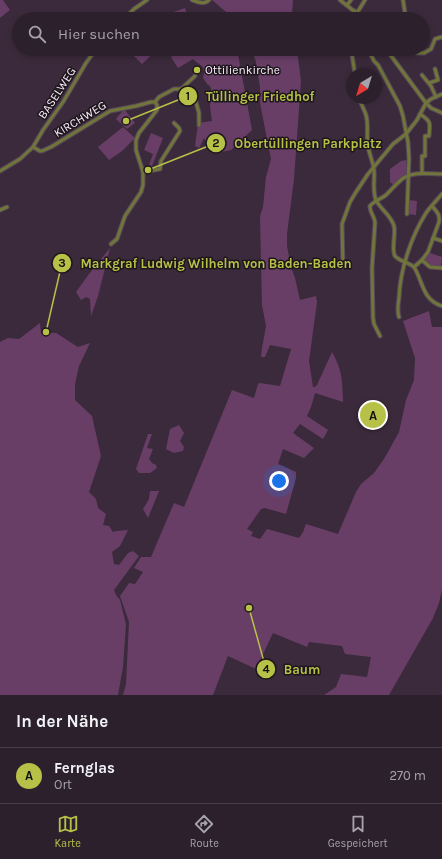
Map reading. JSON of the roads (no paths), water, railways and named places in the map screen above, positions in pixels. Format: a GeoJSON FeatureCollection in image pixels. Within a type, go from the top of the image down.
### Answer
{"type":"FeatureCollection","features":[{"type":"Feature","properties":{"kind":"street"},"geometry":{"type":"LineString","coordinates":[[131,12],[147,0]]}},
{"type":"Feature","properties":{"kind":"street"},"geometry":{"type":"LineString","coordinates":[[192,0],[206,3],[209,0]]}},
{"type":"Feature","properties":{"kind":"street"},"geometry":{"type":"LineString","coordinates":[[340,0],[356,12],[365,0]]}},
{"type":"Feature","properties":{"kind":"street"},"geometry":{"type":"LineString","coordinates":[[347,5],[351,0]]}},
{"type":"Feature","properties":{"kind":"street"},"geometry":{"type":"LineString","coordinates":[[403,0],[405,12]]}},
{"type":"Feature","properties":{"kind":"street"},"geometry":{"type":"LineString","coordinates":[[430,50],[435,39],[442,37]]}},
{"type":"Feature","properties":{"kind":"street","name":"BASELWEG"},"geometry":{"type":"LineString","coordinates":[[0,171],[20,159],[33,147],[91,56]]}},
{"type":"Feature","properties":{"kind":"street"},"geometry":{"type":"LineString","coordinates":[[352,56],[354,68]]}},
{"type":"Feature","properties":{"kind":"street"},"geometry":{"type":"LineString","coordinates":[[372,56],[400,106],[403,116],[408,142],[409,158],[407,214]]}},
{"type":"Feature","properties":{"kind":"street"},"geometry":{"type":"LineString","coordinates":[[391,56],[426,103],[431,108],[442,113]]}},
{"type":"Feature","properties":{"kind":"street"},"geometry":{"type":"LineString","coordinates":[[429,83],[438,80],[435,69]]}},
{"type":"Feature","properties":{"kind":"street"},"geometry":{"type":"LineString","coordinates":[[422,75],[429,83],[436,97]]}},
{"type":"Feature","properties":{"kind":"street","name":"KIRCHWEG"},"geometry":{"type":"LineString","coordinates":[[33,147],[42,151],[51,147],[110,111],[155,102],[159,97],[174,89],[181,89],[195,76]]}},
{"type":"Feature","properties":{"kind":"street"},"geometry":{"type":"LineString","coordinates":[[181,89],[190,95],[196,102],[199,113],[199,125]]}},
{"type":"Feature","properties":{"kind":"street"},"geometry":{"type":"LineString","coordinates":[[343,267],[342,224],[348,207],[356,192],[368,174],[393,144],[406,134],[426,103],[442,94]]}},
{"type":"Feature","properties":{"kind":"street"},"geometry":{"type":"LineString","coordinates":[[111,244],[117,239],[124,216],[141,192],[143,185],[143,172],[136,150],[136,140],[139,133],[157,110],[157,105],[155,102]]}},
{"type":"Feature","properties":{"kind":"street"},"geometry":{"type":"LineString","coordinates":[[361,104],[367,116],[368,146],[374,168],[374,190],[376,201],[389,217],[394,226],[394,255],[414,267],[428,297],[436,304],[442,306]]}},
{"type":"Feature","properties":{"kind":"street"},"geometry":{"type":"LineString","coordinates":[[420,114],[430,123],[429,136],[426,136],[425,156],[422,156],[422,173]]}},
{"type":"Feature","properties":{"kind":"street"},"geometry":{"type":"LineString","coordinates":[[143,172],[160,169],[160,161],[180,131],[174,123]]}},
{"type":"Feature","properties":{"kind":"street"},"geometry":{"type":"LineString","coordinates":[[380,336],[374,324],[373,318],[372,268],[375,223],[370,208],[372,204],[387,194],[401,179],[409,175],[422,173],[442,174]]}},
{"type":"Feature","properties":{"kind":"street"},"geometry":{"type":"LineString","coordinates":[[399,317],[401,275],[405,261],[418,228],[425,215],[442,194]]}},
{"type":"Feature","properties":{"kind":"street"},"geometry":{"type":"LineString","coordinates":[[414,267],[428,252],[439,218],[438,212],[432,206]]}},
{"type":"Feature","properties":{"kind":"street"},"geometry":{"type":"LineString","coordinates":[[0,210],[7,207]]}},
{"type":"Feature","properties":{"kind":"street"},"geometry":{"type":"LineString","coordinates":[[433,238],[442,241]]}},
{"type":"Feature","properties":{"kind":"street"},"geometry":{"type":"LineString","coordinates":[[422,260],[430,267],[442,268]]}},
{"type":"Feature","properties":{"kind":"place","name":"Ottilienkirche"},"geometry":{"type":"Point","coordinates":[197,70]}},
{"type":"Feature","properties":{"kind":"place","name":"Tüllinger Friedhof"},"geometry":{"type":"Point","coordinates":[126,121]}},
{"type":"Feature","properties":{"kind":"place","name":"Obertüllingen Parkplatz"},"geometry":{"type":"Point","coordinates":[148,170]}},
{"type":"Feature","properties":{"kind":"place","name":"Markgraf Ludwig Wilhelm von Baden-Baden"},"geometry":{"type":"Point","coordinates":[46,332]}},
{"type":"Feature","properties":{"kind":"place","name":"Fernglas"},"geometry":{"type":"Point","coordinates":[373,415]}},
{"type":"Feature","properties":{"kind":"place","name":"Baum"},"geometry":{"type":"Point","coordinates":[249,608]}}]}
